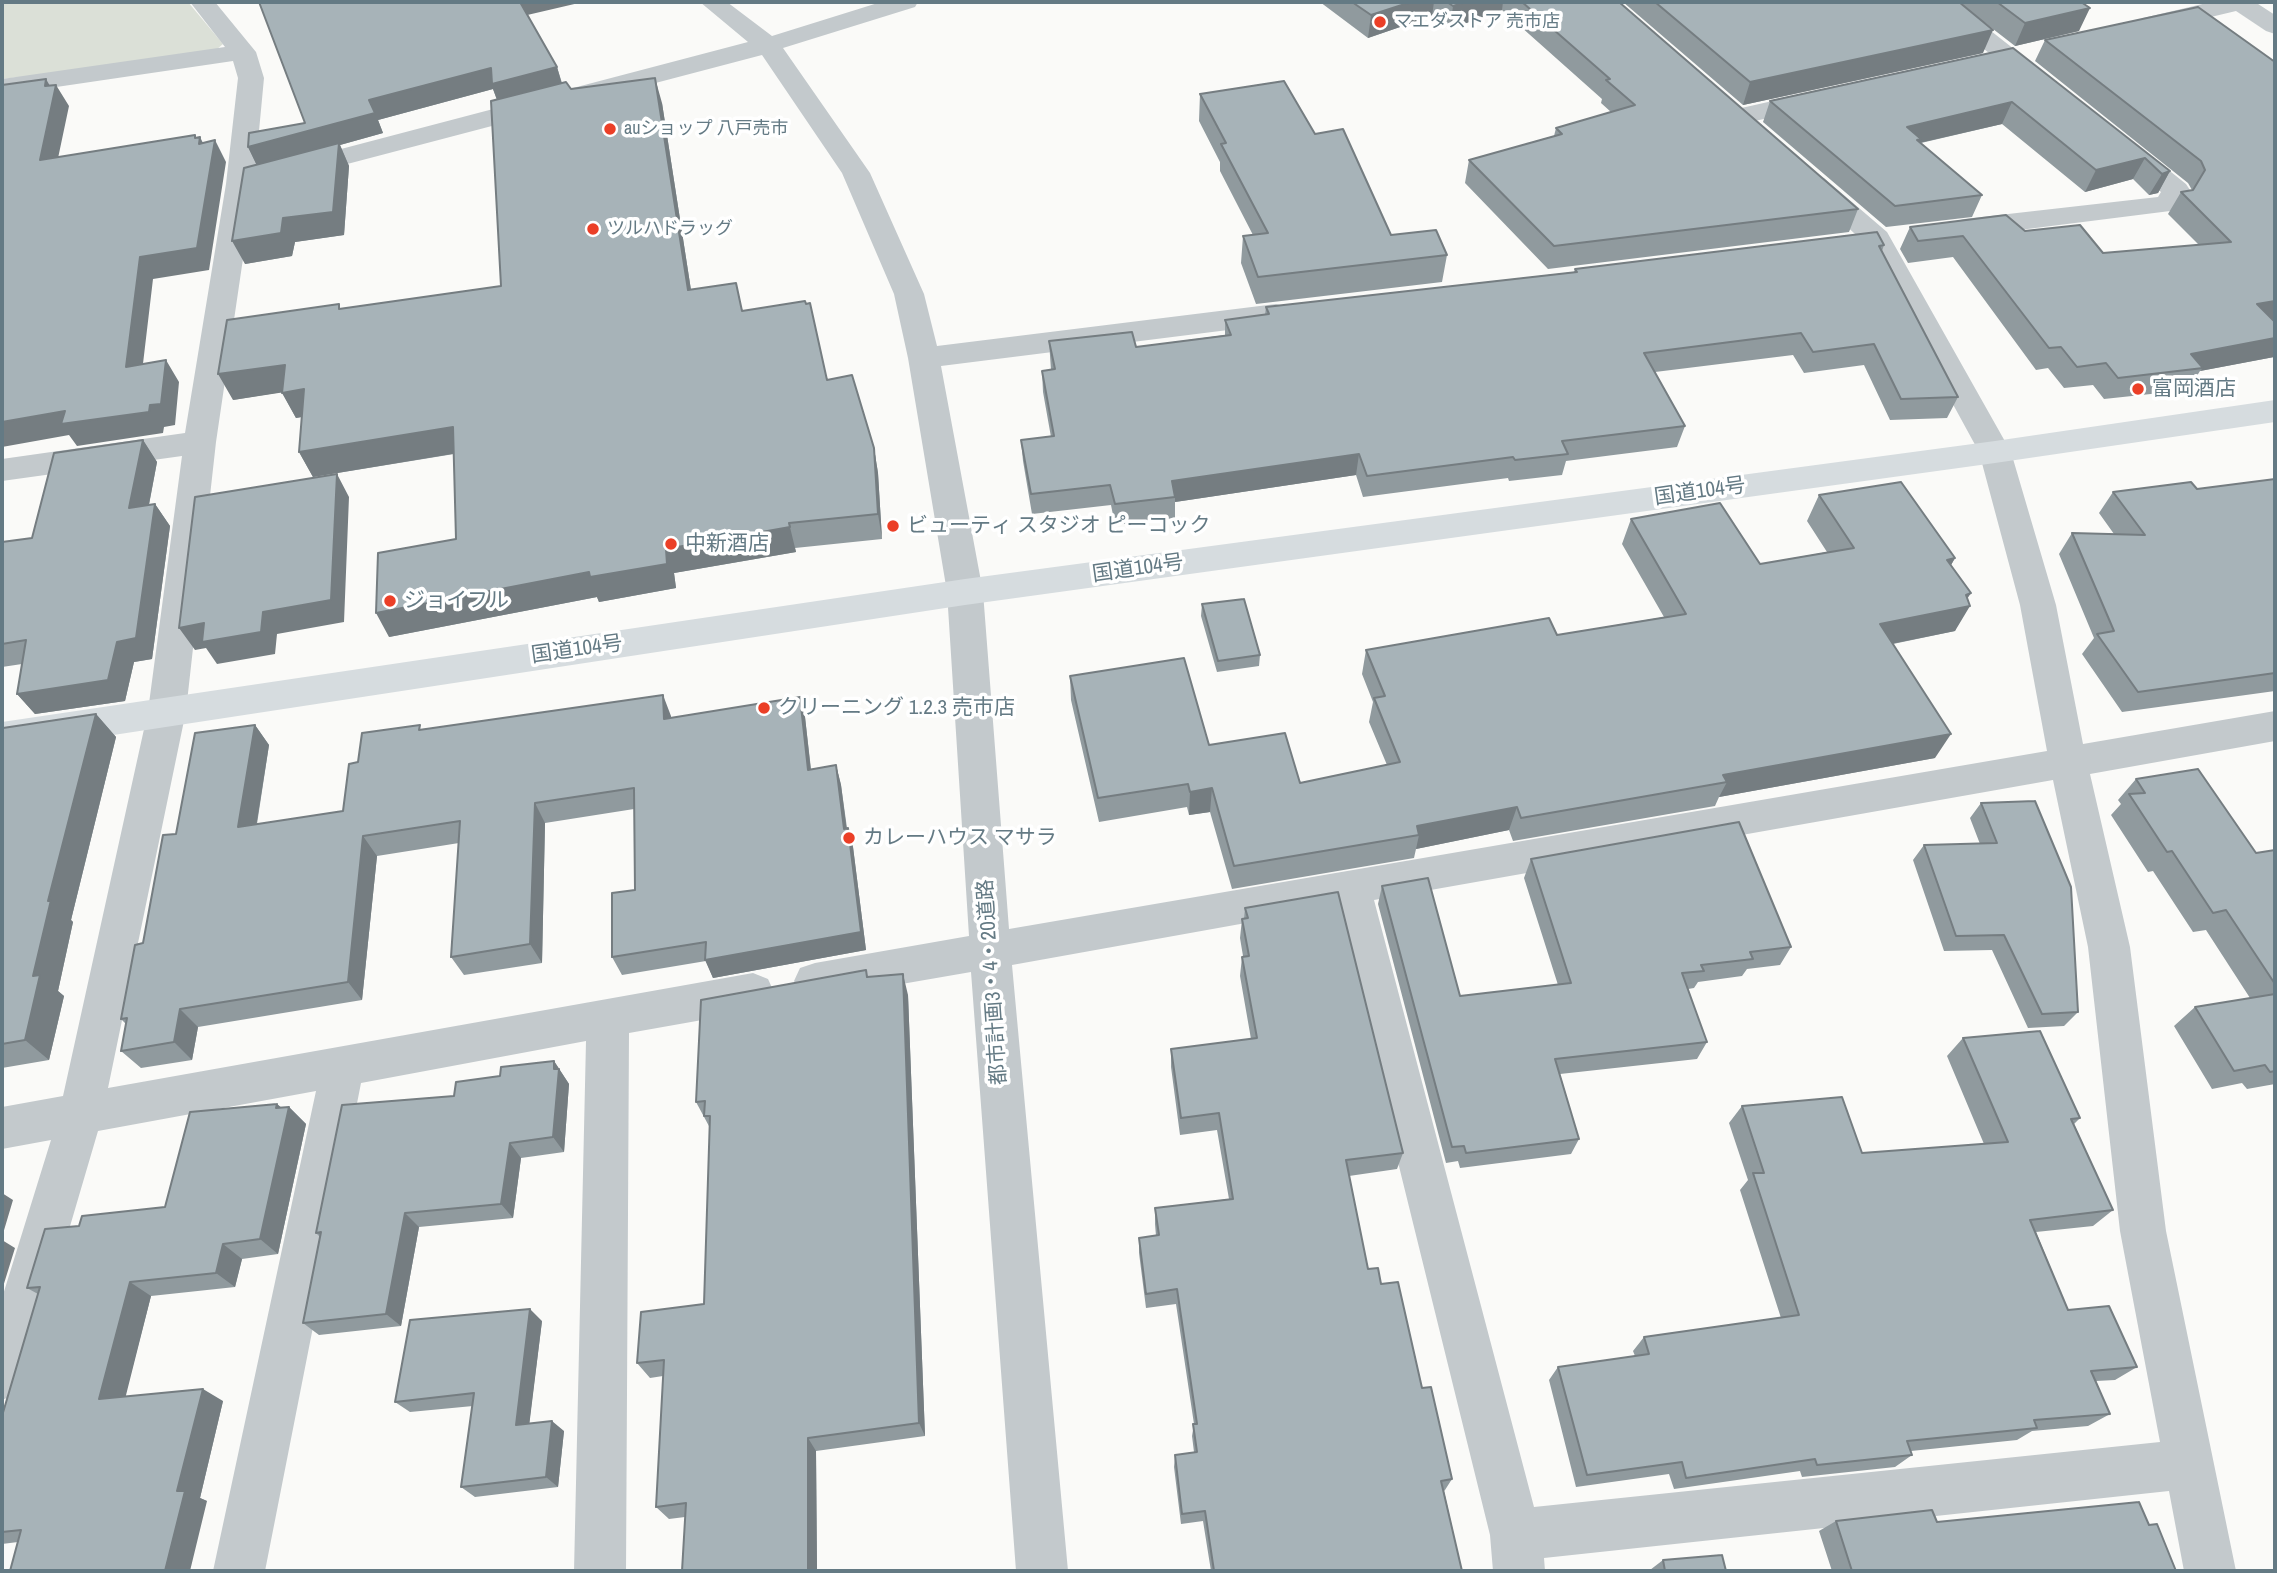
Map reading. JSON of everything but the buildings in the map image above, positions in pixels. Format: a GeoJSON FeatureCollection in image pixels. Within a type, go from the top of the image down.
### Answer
{"type":"FeatureCollection","features":[{"type":"Feature","properties":{"kind":"highway","name":"国道104号"},"geometry":{"type":"LineString","coordinates":[[2,737],[965,592],[1995,452],[2275,411]]}},
{"type":"Feature","properties":{"kind":"street"},"geometry":{"type":"LineString","coordinates":[[2,1376],[81,1113],[167,711],[200,442],[240,184],[251,78],[243,52],[202,2]]}},
{"type":"Feature","properties":{"kind":"street","name":"都市計画3・4・20道路"},"geometry":{"type":"LineString","coordinates":[[712,2],[768,45],[856,173],[909,294],[924,358],[965,592],[990,949],[1042,1571]]}},
{"type":"Feature","properties":{"kind":"street"},"geometry":{"type":"LineString","coordinates":[[240,184],[768,45],[906,2]]}},
{"type":"Feature","properties":{"kind":"street"},"geometry":{"type":"LineString","coordinates":[[1939,2],[2063,98]]}},
{"type":"Feature","properties":{"kind":"street"},"geometry":{"type":"LineString","coordinates":[[2131,28],[2240,2],[2275,26]]}},
{"type":"Feature","properties":{"kind":"street"},"geometry":{"type":"LineString","coordinates":[[2,87],[243,52]]}},
{"type":"Feature","properties":{"kind":"street"},"geometry":{"type":"LineString","coordinates":[[1767,143],[1726,108],[1841,94]]}},
{"type":"Feature","properties":{"kind":"street"},"geometry":{"type":"LineString","coordinates":[[1836,244],[2168,204],[2176,190],[2104,132]]}},
{"type":"Feature","properties":{"kind":"street"},"geometry":{"type":"LineString","coordinates":[[1797,169],[1905,235],[1995,452],[2038,605],[2068,762],[2109,947],[2143,1231],[2210,1571]]}},
{"type":"Feature","properties":{"kind":"street"},"geometry":{"type":"LineString","coordinates":[[924,358],[1302,310]]}},
{"type":"Feature","properties":{"kind":"street"},"geometry":{"type":"LineString","coordinates":[[2,470],[200,442]]}},
{"type":"Feature","properties":{"kind":"street"},"geometry":{"type":"LineString","coordinates":[[2,1128],[990,949],[1351,889],[2275,726]]}},
{"type":"Feature","properties":{"kind":"street"},"geometry":{"type":"LineString","coordinates":[[1351,889],[1518,1553],[2189,1464]]}},
{"type":"Feature","properties":{"kind":"street"},"geometry":{"type":"LineString","coordinates":[[600,1571],[607,1018]]}},
{"type":"Feature","properties":{"kind":"street"},"geometry":{"type":"LineString","coordinates":[[239,1571],[343,1066]]}},
{"type":"Feature","properties":{"kind":"shaded area"},"geometry":{"type":"Polygon","coordinates":[[[2,2],[188,2],[223,44],[216,50],[110,67],[2,79],[2,2]]]}},
{"type":"Feature","properties":{"kind":"place","name":"マエダストア 売市店"},"geometry":{"type":"Point","coordinates":[1380,22]}},
{"type":"Feature","properties":{"kind":"place","name":"auショップ 八戸売市"},"geometry":{"type":"Point","coordinates":[610,129]}},
{"type":"Feature","properties":{"kind":"place","name":"ツルハドラッグ"},"geometry":{"type":"Point","coordinates":[593,229]}},
{"type":"Feature","properties":{"kind":"place","name":"富岡酒店"},"geometry":{"type":"Point","coordinates":[2138,389]}},
{"type":"Feature","properties":{"kind":"place","name":"ビューティ スタジオ ピーコック"},"geometry":{"type":"Point","coordinates":[893,526]}},
{"type":"Feature","properties":{"kind":"place","name":"中新酒店"},"geometry":{"type":"Point","coordinates":[671,544]}},
{"type":"Feature","properties":{"kind":"place","name":"ジョイフル"},"geometry":{"type":"Point","coordinates":[390,601]}},
{"type":"Feature","properties":{"kind":"place","name":"クリーニング 1.2.3 売市店"},"geometry":{"type":"Point","coordinates":[764,708]}},
{"type":"Feature","properties":{"kind":"place","name":"カレーハウス マサラ"},"geometry":{"type":"Point","coordinates":[849,838]}}]}
